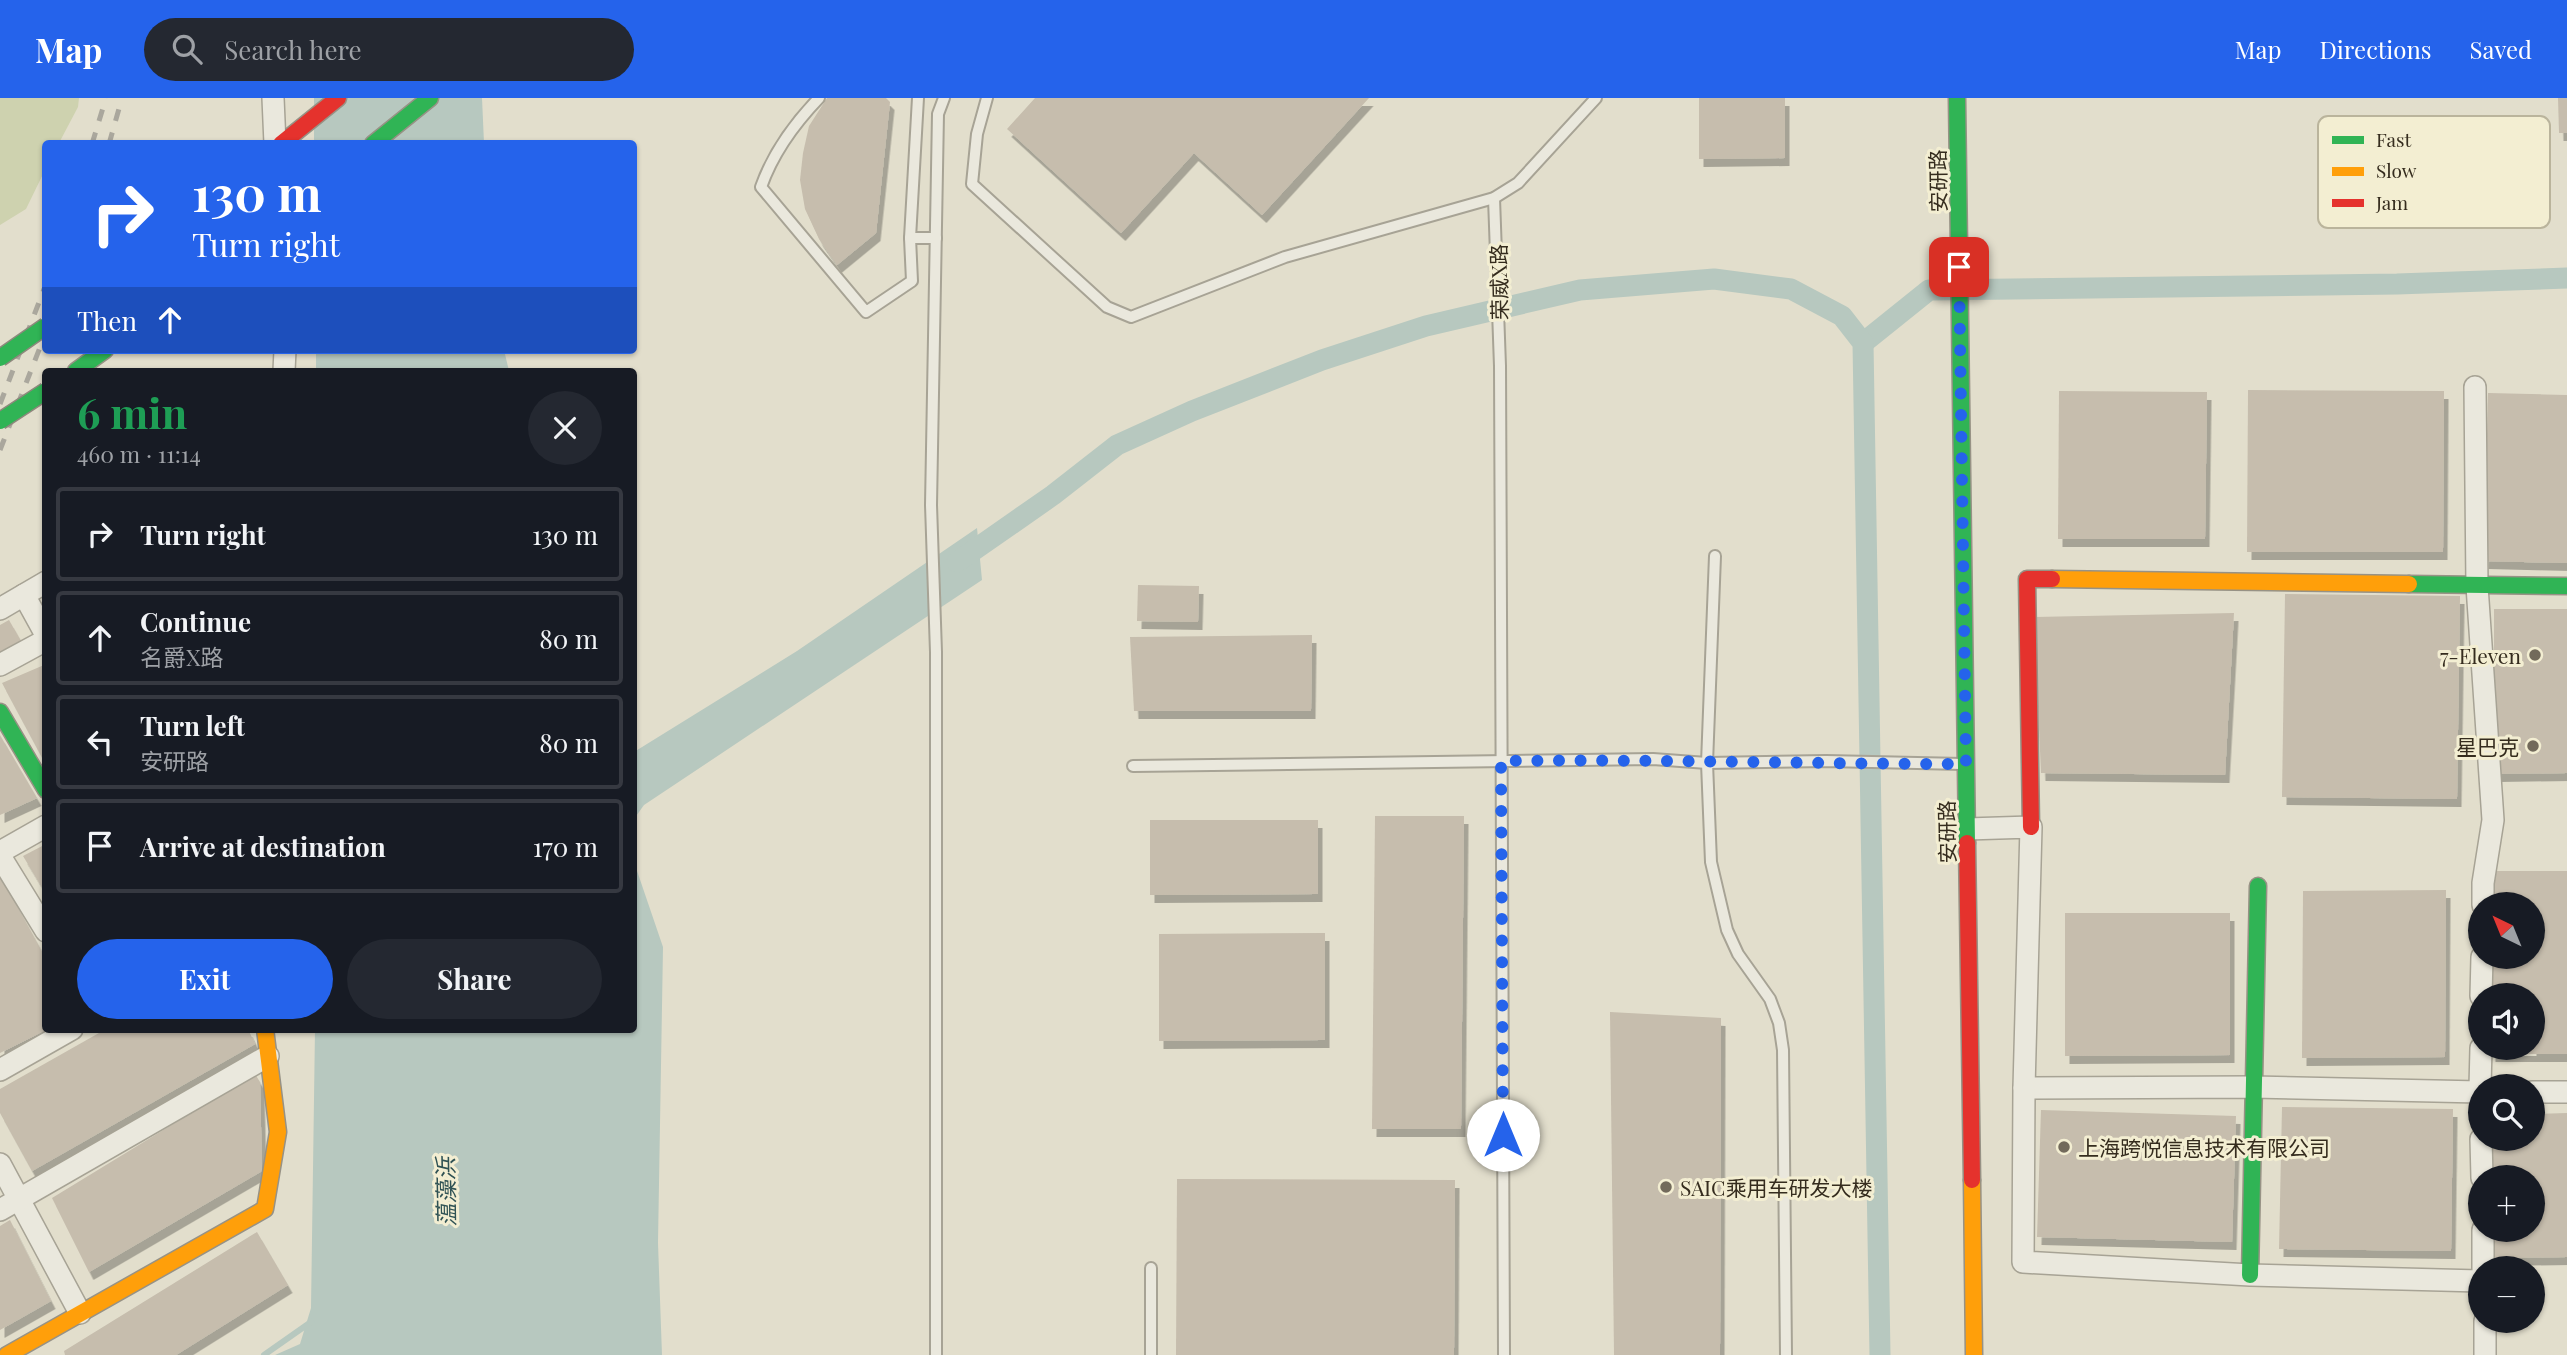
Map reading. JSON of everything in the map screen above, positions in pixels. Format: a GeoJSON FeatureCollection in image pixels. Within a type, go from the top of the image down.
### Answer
{"type":"FeatureCollection","features":[{"type":"Feature","properties":{"kind":"main road"},"geometry":{"type":"LineString","coordinates":[[286,140],[338,98]]}},
{"type":"Feature","properties":{"kind":"main road"},"geometry":{"type":"LineString","coordinates":[[378,140],[430,98]]}},
{"type":"Feature","properties":{"kind":"main road","name":"安研路"},"geometry":{"type":"LineString","coordinates":[[1957,98],[1974,1355]]}},
{"type":"Feature","properties":{"kind":"main road"},"geometry":{"type":"LineString","coordinates":[[0,358],[42,329]]}},
{"type":"Feature","properties":{"kind":"main road"},"geometry":{"type":"LineString","coordinates":[[80,368],[99,354]]}},
{"type":"Feature","properties":{"kind":"main road"},"geometry":{"type":"LineString","coordinates":[[0,421],[42,394]]}},
{"type":"Feature","properties":{"kind":"main road"},"geometry":{"type":"LineString","coordinates":[[2031,827],[2027,579],[2567,586]]}},
{"type":"Feature","properties":{"kind":"main road"},"geometry":{"type":"LineString","coordinates":[[0,712],[42,783]]}},
{"type":"Feature","properties":{"kind":"main road"},"geometry":{"type":"LineString","coordinates":[[2250,1275],[2258,886]]}},
{"type":"Feature","properties":{"kind":"main road"},"geometry":{"type":"LineString","coordinates":[[7,1355],[265,1209],[278,1132],[265,1033]]}},
{"type":"Feature","properties":{"kind":"street"},"geometry":{"type":"LineString","coordinates":[[273,98],[275,140]]}},
{"type":"Feature","properties":{"kind":"street"},"geometry":{"type":"LineString","coordinates":[[2474,387],[2477,586],[2493,820],[2483,892]]}},
{"type":"Feature","properties":{"kind":"street"},"geometry":{"type":"LineString","coordinates":[[0,609],[42,584]]}},
{"type":"Feature","properties":{"kind":"street"},"geometry":{"type":"LineString","coordinates":[[24,595],[42,629]]}},
{"type":"Feature","properties":{"kind":"street"},"geometry":{"type":"LineString","coordinates":[[0,665],[42,639]]}},
{"type":"Feature","properties":{"kind":"street"},"geometry":{"type":"LineString","coordinates":[[1967,829],[2031,827],[2024,1088],[2023,1262],[2250,1275],[2468,1281]]}},
{"type":"Feature","properties":{"kind":"street"},"geometry":{"type":"LineString","coordinates":[[42,829],[0,854],[42,924]]}},
{"type":"Feature","properties":{"kind":"street"},"geometry":{"type":"LineString","coordinates":[[0,1070],[65,1033]]}},
{"type":"Feature","properties":{"kind":"street"},"geometry":{"type":"LineString","coordinates":[[0,1210],[268,1056]]}},
{"type":"Feature","properties":{"kind":"street"},"geometry":{"type":"LineString","coordinates":[[2024,1088],[2253,1087],[2468,1093]]}},
{"type":"Feature","properties":{"kind":"street"},"geometry":{"type":"LineString","coordinates":[[2545,1092],[2567,1092]]}},
{"type":"Feature","properties":{"kind":"street"},"geometry":{"type":"LineString","coordinates":[[0,1164],[80,1314]]}},
{"type":"Feature","properties":{"kind":"street"},"geometry":{"type":"LineString","coordinates":[[2484,1333],[2485,1355]]}},
{"type":"Feature","properties":{"kind":"lane"},"geometry":{"type":"LineString","coordinates":[[819,98],[802,115],[769,163],[761,187],[866,312],[912,281],[909,238],[917,104],[942,101],[938,114],[931,505],[936,652],[936,1355]]}},
{"type":"Feature","properties":{"kind":"lane"},"geometry":{"type":"LineString","coordinates":[[987,98],[977,134],[972,184],[1107,307],[1131,317],[1284,257],[1494,198],[1518,183],[1596,98]]}},
{"type":"Feature","properties":{"kind":"lane","name":"荣威X路"},"geometry":{"type":"LineString","coordinates":[[1494,198],[1500,366],[1504,1355]]}},
{"type":"Feature","properties":{"kind":"lane"},"geometry":{"type":"LineString","coordinates":[[909,238],[936,238]]}},
{"type":"Feature","properties":{"kind":"lane"},"geometry":{"type":"LineString","coordinates":[[1715,556],[1707,763],[1711,862],[1727,930],[1738,954],[1770,999],[1779,1023],[1783,1050],[1786,1355]]}},
{"type":"Feature","properties":{"kind":"lane"},"geometry":{"type":"LineString","coordinates":[[1133,766],[1654,759],[1707,763],[1826,761],[1966,764]]}},
{"type":"Feature","properties":{"kind":"lane"},"geometry":{"type":"LineString","coordinates":[[1151,1268],[1151,1355]]}},
{"type":"Feature","properties":{"kind":"green space"},"geometry":{"type":"Polygon","coordinates":[[[0,98],[79,98],[78,107],[61,140],[42,140],[42,176],[26,209],[0,225],[0,98]]]}},
{"type":"Feature","properties":{"kind":"water"},"geometry":{"type":"Polygon","coordinates":[[[314,98],[482,98],[484,140],[314,140],[314,98]]]}},
{"type":"Feature","properties":{"kind":"water"},"geometry":{"type":"Polygon","coordinates":[[[316,354],[505,354],[508,368],[316,368],[316,354]]]}},
{"type":"Feature","properties":{"kind":"water"},"geometry":{"type":"Polygon","coordinates":[[[977,528],[982,580],[644,805],[637,815],[637,750],[797,651],[977,528]]]}},
{"type":"Feature","properties":{"kind":"water","name":"蕰藻浜"},"geometry":{"type":"Polygon","coordinates":[[[637,871],[663,947],[658,1243],[662,1355],[275,1355],[300,1344],[311,1308],[315,1033],[637,1033],[637,871]]]}},
{"type":"Feature","properties":{"kind":"building"},"geometry":{"type":"Polygon","coordinates":[[[827,98],[886,98],[890,102],[876,233],[837,265],[819,239],[805,209],[800,180],[809,126],[827,98]]]}},
{"type":"Feature","properties":{"kind":"building"},"geometry":{"type":"Polygon","coordinates":[[[1035,98],[1369,98],[1262,215],[1194,153],[1121,233],[1007,129],[1035,98]]]}},
{"type":"Feature","properties":{"kind":"building"},"geometry":{"type":"Polygon","coordinates":[[[1699,98],[1785,98],[1785,158],[1699,159],[1699,98]]]}},
{"type":"Feature","properties":{"kind":"building"},"geometry":{"type":"Polygon","coordinates":[[[2558,98],[2567,98],[2567,133],[2559,133],[2558,98]]]}},
{"type":"Feature","properties":{"kind":"building"},"geometry":{"type":"Polygon","coordinates":[[[2248,390],[2444,391],[2443,552],[2247,552],[2248,390]]]}},
{"type":"Feature","properties":{"kind":"building"},"geometry":{"type":"Polygon","coordinates":[[[2059,391],[2207,392],[2205,539],[2058,539],[2059,391]]]}},
{"type":"Feature","properties":{"kind":"building"},"geometry":{"type":"Polygon","coordinates":[[[2488,393],[2567,395],[2567,563],[2484,561],[2488,393]]]}},
{"type":"Feature","properties":{"kind":"building"},"geometry":{"type":"Polygon","coordinates":[[[1138,585],[1199,586],[1198,622],[1137,621],[1138,585]]]}},
{"type":"Feature","properties":{"kind":"building"},"geometry":{"type":"Polygon","coordinates":[[[2285,594],[2460,596],[2457,799],[2282,797],[2285,594]]]}},
{"type":"Feature","properties":{"kind":"building"},"geometry":{"type":"Polygon","coordinates":[[[2494,609],[2567,609],[2567,773],[2494,774],[2494,609]]]}},
{"type":"Feature","properties":{"kind":"building"},"geometry":{"type":"Polygon","coordinates":[[[2234,613],[2225,775],[2041,773],[2034,617],[2234,613]]]}},
{"type":"Feature","properties":{"kind":"building"},"geometry":{"type":"Polygon","coordinates":[[[9,620],[21,641],[0,653],[0,625],[9,620]]]}},
{"type":"Feature","properties":{"kind":"building"},"geometry":{"type":"Polygon","coordinates":[[[1312,635],[1311,711],[1134,711],[1130,637],[1312,635]]]}},
{"type":"Feature","properties":{"kind":"building"},"geometry":{"type":"Polygon","coordinates":[[[42,666],[42,758],[2,683],[42,666]]]}},
{"type":"Feature","properties":{"kind":"building"},"geometry":{"type":"Polygon","coordinates":[[[0,735],[37,798],[0,815],[0,735]]]}},
{"type":"Feature","properties":{"kind":"building"},"geometry":{"type":"Polygon","coordinates":[[[1375,816],[1464,816],[1461,1129],[1372,1129],[1375,816]]]}},
{"type":"Feature","properties":{"kind":"building"},"geometry":{"type":"Polygon","coordinates":[[[1150,820],[1318,820],[1318,894],[1150,895],[1150,820]]]}},
{"type":"Feature","properties":{"kind":"building"},"geometry":{"type":"Polygon","coordinates":[[[42,846],[42,887],[23,856],[42,846]]]}},
{"type":"Feature","properties":{"kind":"building"},"geometry":{"type":"Polygon","coordinates":[[[2492,871],[2567,871],[2567,1054],[2545,1054],[2545,983],[2491,983],[2491,970],[2545,969],[2545,892],[2492,892],[2492,871]]]}},
{"type":"Feature","properties":{"kind":"building"},"geometry":{"type":"Polygon","coordinates":[[[0,875],[42,952],[42,1032],[0,1053],[0,875]]]}},
{"type":"Feature","properties":{"kind":"building"},"geometry":{"type":"Polygon","coordinates":[[[2446,890],[2445,1057],[2302,1058],[2303,891],[2446,890]]]}},
{"type":"Feature","properties":{"kind":"building"},"geometry":{"type":"Polygon","coordinates":[[[2065,913],[2230,913],[2230,1055],[2065,1056],[2065,913]]]}},
{"type":"Feature","properties":{"kind":"building"},"geometry":{"type":"Polygon","coordinates":[[[1325,933],[1325,1040],[1159,1041],[1159,934],[1325,933]]]}},
{"type":"Feature","properties":{"kind":"building","name":"SAIC乘用车研发大楼"},"geometry":{"type":"Polygon","coordinates":[[[1610,1012],[1721,1018],[1720,1355],[1614,1355],[1610,1012]]]}},
{"type":"Feature","properties":{"kind":"building"},"geometry":{"type":"Polygon","coordinates":[[[99,1033],[250,1033],[255,1044],[32,1171],[0,1113],[0,1089],[99,1033]]]}},
{"type":"Feature","properties":{"kind":"building"},"geometry":{"type":"Polygon","coordinates":[[[255,1074],[260,1082],[262,1171],[89,1272],[52,1198],[255,1074]]]}},
{"type":"Feature","properties":{"kind":"building"},"geometry":{"type":"Polygon","coordinates":[[[2282,1107],[2453,1109],[2451,1251],[2279,1249],[2282,1107]]]}},
{"type":"Feature","properties":{"kind":"building"},"geometry":{"type":"Polygon","coordinates":[[[2041,1110],[2236,1116],[2232,1242],[2037,1237],[2041,1110]]]}},
{"type":"Feature","properties":{"kind":"building"},"geometry":{"type":"Polygon","coordinates":[[[2567,1113],[2567,1257],[2491,1256],[2491,1242],[2545,1242],[2545,1165],[2490,1165],[2490,1151],[2545,1151],[2545,1114],[2567,1113]]]}},
{"type":"Feature","properties":{"kind":"building"},"geometry":{"type":"Polygon","coordinates":[[[1177,1179],[1455,1180],[1454,1355],[1176,1355],[1177,1179]]]}},
{"type":"Feature","properties":{"kind":"building"},"geometry":{"type":"Polygon","coordinates":[[[10,1220],[51,1301],[0,1330],[0,1226],[10,1220]]]}},
{"type":"Feature","properties":{"kind":"building"},"geometry":{"type":"Polygon","coordinates":[[[257,1232],[288,1285],[176,1355],[65,1355],[64,1351],[257,1232]]]}},
{"type":"Feature","properties":{"kind":"waterway"},"geometry":{"type":"LineString","coordinates":[[1863,343],[1929,290],[2397,284],[2567,278]]}},
{"type":"Feature","properties":{"kind":"waterway"},"geometry":{"type":"LineString","coordinates":[[957,562],[1053,495],[1117,445],[1192,411],[1322,360],[1426,326],[1580,290],[1714,279],[1791,289],[1842,316],[1863,343],[1880,1355]]}},
{"type":"Feature","properties":{"kind":"waterway"},"geometry":{"type":"LineString","coordinates":[[264,1355],[311,1322]]}},
{"type":"Feature","properties":{"kind":"railway"},"geometry":{"type":"LineString","coordinates":[[93,140],[106,98]]}},
{"type":"Feature","properties":{"kind":"railway"},"geometry":{"type":"LineString","coordinates":[[110,140],[122,98]]}},
{"type":"Feature","properties":{"kind":"railway"},"geometry":{"type":"LineString","coordinates":[[0,404],[42,294]]}},
{"type":"Feature","properties":{"kind":"railway"},"geometry":{"type":"LineString","coordinates":[[0,450],[42,342]]}},
{"type":"Feature","properties":{"kind":"traffic: fast"},"geometry":{"type":"LineString","coordinates":[[378,140],[430,98]]}},
{"type":"Feature","properties":{"kind":"traffic: fast"},"geometry":{"type":"LineString","coordinates":[[1957,98],[1967,843]]}},
{"type":"Feature","properties":{"kind":"traffic: fast"},"geometry":{"type":"LineString","coordinates":[[0,358],[42,329]]}},
{"type":"Feature","properties":{"kind":"traffic: fast"},"geometry":{"type":"LineString","coordinates":[[80,368],[99,354]]}},
{"type":"Feature","properties":{"kind":"traffic: fast"},"geometry":{"type":"LineString","coordinates":[[0,421],[42,394]]}},
{"type":"Feature","properties":{"kind":"traffic: fast"},"geometry":{"type":"LineString","coordinates":[[2409,584],[2567,586]]}},
{"type":"Feature","properties":{"kind":"traffic: fast"},"geometry":{"type":"LineString","coordinates":[[0,712],[42,783]]}},
{"type":"Feature","properties":{"kind":"traffic: fast"},"geometry":{"type":"LineString","coordinates":[[2250,1275],[2258,886]]}},
{"type":"Feature","properties":{"kind":"traffic: slow"},"geometry":{"type":"LineString","coordinates":[[2052,579],[2409,584]]}},
{"type":"Feature","properties":{"kind":"traffic: slow"},"geometry":{"type":"LineString","coordinates":[[7,1355],[265,1209],[278,1132],[266,1033]]}},
{"type":"Feature","properties":{"kind":"traffic: slow"},"geometry":{"type":"LineString","coordinates":[[1972,1180],[1974,1355]]}},
{"type":"Feature","properties":{"kind":"traffic: jam"},"geometry":{"type":"LineString","coordinates":[[286,140],[338,98]]}},
{"type":"Feature","properties":{"kind":"traffic: jam"},"geometry":{"type":"LineString","coordinates":[[2031,827],[2027,579],[2052,579]]}},
{"type":"Feature","properties":{"kind":"traffic: jam"},"geometry":{"type":"LineString","coordinates":[[1967,843],[1972,1180]]}},
{"type":"Feature","properties":{"kind":"place","name":"7-Eleven"},"geometry":{"type":"Point","coordinates":[2535,655]}},
{"type":"Feature","properties":{"kind":"place","name":"星巴克"},"geometry":{"type":"Point","coordinates":[2533,746]}},
{"type":"Feature","properties":{"kind":"place","name":"上海跨悦信息技术有限公司"},"geometry":{"type":"Point","coordinates":[2064,1147]}},
{"type":"Feature","properties":{"kind":"place","name":"SAIC乘用车研发大楼"},"geometry":{"type":"Point","coordinates":[1666,1187]}},
{"type":"Feature","properties":{"kind":"route"},"geometry":{"type":"LineString","coordinates":[[1503,1135],[1501,761],[1654,759],[1707,763],[1826,761],[1966,764],[1959,267]]}}]}
